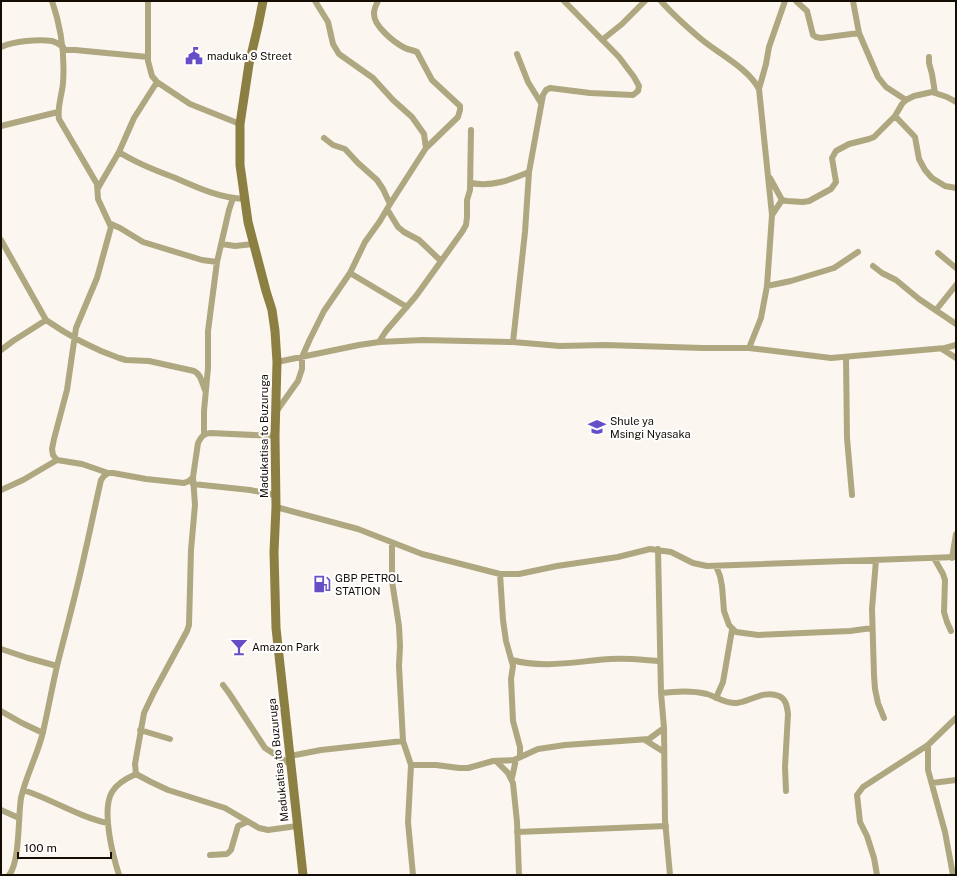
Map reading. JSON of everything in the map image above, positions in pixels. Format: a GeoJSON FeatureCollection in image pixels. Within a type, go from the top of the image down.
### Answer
{"type":"FeatureCollection","features":[{"type":"Feature","properties":{"kind":"main road","name":"Madukatisa to Buzuruga"},"geometry":{"type":"LineString","coordinates":[[263,1],[249,64],[240,124],[240,165],[244,199],[253,244],[272,310],[275,330],[277,362],[275,436],[276,507],[274,552],[276,628],[303,875]]}},
{"type":"Feature","properties":{"kind":"street"},"geometry":{"type":"LineString","coordinates":[[148,1],[148,56],[150,70],[157,82],[190,104],[240,124]]}},
{"type":"Feature","properties":{"kind":"street"},"geometry":{"type":"LineString","coordinates":[[315,1],[328,22],[333,44],[339,54],[373,78],[393,100],[412,117],[424,134],[426,148]]}},
{"type":"Feature","properties":{"kind":"street"},"geometry":{"type":"LineString","coordinates":[[276,412],[298,381],[302,369],[302,357],[324,312],[350,273],[360,250],[380,222],[426,148],[458,118],[460,110],[460,106],[432,80],[417,52],[405,48],[385,34],[375,19],[374,14],[378,1]]}},
{"type":"Feature","properties":{"kind":"street"},"geometry":{"type":"LineString","coordinates":[[513,342],[525,232],[529,172],[543,95],[546,90],[550,88],[590,93],[633,95],[638,91],[639,86],[619,57],[564,1]]}},
{"type":"Feature","properties":{"kind":"street"},"geometry":{"type":"LineString","coordinates":[[602,40],[622,24],[645,1]]}},
{"type":"Feature","properties":{"kind":"street"},"geometry":{"type":"LineString","coordinates":[[661,1],[701,39],[745,73],[756,83],[759,89],[772,215],[767,286],[761,318],[749,348]]}},
{"type":"Feature","properties":{"kind":"street"},"geometry":{"type":"LineString","coordinates":[[759,89],[769,47],[785,1]]}},
{"type":"Feature","properties":{"kind":"street"},"geometry":{"type":"LineString","coordinates":[[796,1],[807,11],[812,33],[816,37],[821,38],[859,33]]}},
{"type":"Feature","properties":{"kind":"street"},"geometry":{"type":"LineString","coordinates":[[853,1],[859,33],[876,75],[882,83],[906,100]]}},
{"type":"Feature","properties":{"kind":"street"},"geometry":{"type":"LineString","coordinates":[[52,2],[60,30],[63,49],[62,100],[58,112],[60,119],[97,184],[98,199],[111,224],[111,229],[99,272],[81,315],[74,339],[67,390],[52,449],[57,460]]}},
{"type":"Feature","properties":{"kind":"street"},"geometry":{"type":"LineString","coordinates":[[1,47],[18,42],[53,41],[63,49],[148,56]]}},
{"type":"Feature","properties":{"kind":"street"},"geometry":{"type":"LineString","coordinates":[[517,54],[528,82],[541,103]]}},
{"type":"Feature","properties":{"kind":"street"},"geometry":{"type":"LineString","coordinates":[[930,56],[929,63],[935,93]]}},
{"type":"Feature","properties":{"kind":"street"},"geometry":{"type":"LineString","coordinates":[[98,188],[119,152],[134,118],[157,82]]}},
{"type":"Feature","properties":{"kind":"street"},"geometry":{"type":"LineString","coordinates":[[782,200],[803,202],[822,195],[831,189],[836,182],[832,158],[836,151],[849,144],[874,137],[895,116],[906,100],[924,94],[935,93],[956,102]]}},
{"type":"Feature","properties":{"kind":"street"},"geometry":{"type":"LineString","coordinates":[[1,126],[58,112]]}},
{"type":"Feature","properties":{"kind":"street"},"geometry":{"type":"LineString","coordinates":[[895,116],[914,137],[919,158],[925,170],[932,178],[945,186],[956,188]]}},
{"type":"Feature","properties":{"kind":"street"},"geometry":{"type":"LineString","coordinates":[[379,342],[386,331],[416,296],[466,225],[467,200],[471,183],[471,130]]}},
{"type":"Feature","properties":{"kind":"street"},"geometry":{"type":"LineString","coordinates":[[324,138],[333,145],[345,149],[377,180],[383,189],[388,207],[398,227],[419,240],[441,261]]}},
{"type":"Feature","properties":{"kind":"street"},"geometry":{"type":"LineString","coordinates":[[119,152],[142,165],[213,193],[244,199]]}},
{"type":"Feature","properties":{"kind":"street"},"geometry":{"type":"LineString","coordinates":[[471,183],[483,185],[494,184],[516,178],[529,172]]}},
{"type":"Feature","properties":{"kind":"street"},"geometry":{"type":"LineString","coordinates":[[769,176],[782,200]]}},
{"type":"Feature","properties":{"kind":"street"},"geometry":{"type":"LineString","coordinates":[[204,434],[205,390],[208,368],[208,331],[218,262],[233,198]]}},
{"type":"Feature","properties":{"kind":"street"},"geometry":{"type":"LineString","coordinates":[[772,215],[782,200]]}},
{"type":"Feature","properties":{"kind":"street"},"geometry":{"type":"LineString","coordinates":[[111,224],[143,242],[202,260],[218,262]]}},
{"type":"Feature","properties":{"kind":"street"},"geometry":{"type":"LineString","coordinates":[[1,240],[46,320],[74,339],[119,358],[126,360],[149,361],[194,371],[200,376],[205,390]]}},
{"type":"Feature","properties":{"kind":"street"},"geometry":{"type":"LineString","coordinates":[[222,244],[235,246],[253,244]]}},
{"type":"Feature","properties":{"kind":"street"},"geometry":{"type":"LineString","coordinates":[[767,286],[791,281],[834,268],[858,252]]}},
{"type":"Feature","properties":{"kind":"street"},"geometry":{"type":"LineString","coordinates":[[938,253],[956,268]]}},
{"type":"Feature","properties":{"kind":"street"},"geometry":{"type":"LineString","coordinates":[[873,266],[882,273],[896,280],[909,292],[956,324]]}},
{"type":"Feature","properties":{"kind":"street"},"geometry":{"type":"LineString","coordinates":[[350,273],[407,307]]}},
{"type":"Feature","properties":{"kind":"street"},"geometry":{"type":"LineString","coordinates":[[936,310],[956,285]]}},
{"type":"Feature","properties":{"kind":"street"},"geometry":{"type":"LineString","coordinates":[[1,350],[46,320]]}},
{"type":"Feature","properties":{"kind":"street"},"geometry":{"type":"LineString","coordinates":[[277,362],[379,342],[443,340],[513,342],[560,346],[605,345],[749,348],[830,358],[942,349],[956,345]]}},
{"type":"Feature","properties":{"kind":"street"},"geometry":{"type":"LineString","coordinates":[[942,349],[956,358]]}},
{"type":"Feature","properties":{"kind":"street"},"geometry":{"type":"LineString","coordinates":[[846,357],[847,438],[852,495]]}},
{"type":"Feature","properties":{"kind":"street"},"geometry":{"type":"LineString","coordinates":[[275,436],[210,432],[204,434],[198,442],[193,481],[195,505],[191,550],[189,625],[144,713],[135,764],[136,774],[141,778],[168,790],[225,808],[259,828],[268,830],[297,826]]}},
{"type":"Feature","properties":{"kind":"street"},"geometry":{"type":"LineString","coordinates":[[1,490],[35,474],[57,460],[82,464],[108,473],[184,483],[193,481],[276,495]]}},
{"type":"Feature","properties":{"kind":"street"},"geometry":{"type":"LineString","coordinates":[[9,875],[14,868],[16,859],[23,790],[43,733],[57,666],[101,480],[108,473]]}},
{"type":"Feature","properties":{"kind":"street"},"geometry":{"type":"LineString","coordinates":[[276,507],[358,529],[422,554],[500,574],[519,574],[557,566],[618,557],[646,549],[658,549],[671,552],[700,564],[716,566],[954,558],[956,534]]}},
{"type":"Feature","properties":{"kind":"street"},"geometry":{"type":"LineString","coordinates":[[392,543],[392,581],[399,626],[399,666],[403,741],[411,765],[408,822],[413,875]]}},
{"type":"Feature","properties":{"kind":"street"},"geometry":{"type":"LineString","coordinates":[[658,549],[661,693],[664,728],[666,826],[670,875]]}},
{"type":"Feature","properties":{"kind":"street"},"geometry":{"type":"LineString","coordinates":[[934,558],[945,580],[944,612],[951,631]]}},
{"type":"Feature","properties":{"kind":"street"},"geometry":{"type":"LineString","coordinates":[[876,560],[872,609],[875,689],[878,703],[884,718]]}},
{"type":"Feature","properties":{"kind":"street"},"geometry":{"type":"LineString","coordinates":[[716,566],[722,586],[724,611],[729,626],[736,632],[758,635],[850,631],[872,628]]}},
{"type":"Feature","properties":{"kind":"street"},"geometry":{"type":"LineString","coordinates":[[500,574],[503,620],[506,641],[513,666],[511,679],[513,722],[520,747],[512,778],[520,875]]}},
{"type":"Feature","properties":{"kind":"street"},"geometry":{"type":"LineString","coordinates":[[716,698],[723,682],[732,630]]}},
{"type":"Feature","properties":{"kind":"street"},"geometry":{"type":"LineString","coordinates":[[1,649],[57,666]]}},
{"type":"Feature","properties":{"kind":"street"},"geometry":{"type":"LineString","coordinates":[[512,660],[531,664],[612,659],[660,661]]}},
{"type":"Feature","properties":{"kind":"street"},"geometry":{"type":"LineString","coordinates":[[223,685],[265,748],[290,760],[321,750],[403,741]]}},
{"type":"Feature","properties":{"kind":"street"},"geometry":{"type":"LineString","coordinates":[[661,693],[680,691],[695,692],[709,695],[726,702],[735,703],[766,694],[780,696],[787,706],[788,714],[785,766],[786,791]]}},
{"type":"Feature","properties":{"kind":"street"},"geometry":{"type":"LineString","coordinates":[[1,711],[43,733]]}},
{"type":"Feature","properties":{"kind":"street"},"geometry":{"type":"LineString","coordinates":[[877,875],[874,858],[867,836],[860,822],[856,795],[862,787],[928,745],[956,718]]}},
{"type":"Feature","properties":{"kind":"street"},"geometry":{"type":"LineString","coordinates":[[411,765],[436,765],[468,768],[496,761],[518,758],[531,751],[552,747],[645,740],[649,739],[664,728]]}},
{"type":"Feature","properties":{"kind":"street"},"geometry":{"type":"LineString","coordinates":[[140,730],[170,739]]}},
{"type":"Feature","properties":{"kind":"street"},"geometry":{"type":"LineString","coordinates":[[645,740],[664,752]]}},
{"type":"Feature","properties":{"kind":"street"},"geometry":{"type":"LineString","coordinates":[[928,745],[928,770],[945,832],[953,875]]}},
{"type":"Feature","properties":{"kind":"street"},"geometry":{"type":"LineString","coordinates":[[496,761],[512,778]]}},
{"type":"Feature","properties":{"kind":"street"},"geometry":{"type":"LineString","coordinates":[[119,875],[108,823],[108,802],[113,790],[124,780],[136,774]]}},
{"type":"Feature","properties":{"kind":"street"},"geometry":{"type":"LineString","coordinates":[[932,783],[956,780]]}},
{"type":"Feature","properties":{"kind":"street"},"geometry":{"type":"LineString","coordinates":[[23,790],[47,798],[92,819],[108,823]]}},
{"type":"Feature","properties":{"kind":"street"},"geometry":{"type":"LineString","coordinates":[[1,810],[19,818]]}},
{"type":"Feature","properties":{"kind":"street"},"geometry":{"type":"LineString","coordinates":[[210,855],[228,854],[231,850],[238,826],[247,822]]}},
{"type":"Feature","properties":{"kind":"street"},"geometry":{"type":"LineString","coordinates":[[517,832],[666,826]]}},
{"type":"Feature","properties":{"kind":"place","name":"maduka 9 Street"},"geometry":{"type":"Point","coordinates":[194,56]}},
{"type":"Feature","properties":{"kind":"place","name":"Shule ya Msingi Nyasaka"},"geometry":{"type":"Point","coordinates":[597,427]}},
{"type":"Feature","properties":{"kind":"place","name":"GBP PETROL STATION"},"geometry":{"type":"Point","coordinates":[322,584]}},
{"type":"Feature","properties":{"kind":"place","name":"Amazon Park"},"geometry":{"type":"Point","coordinates":[239,647]}}]}
